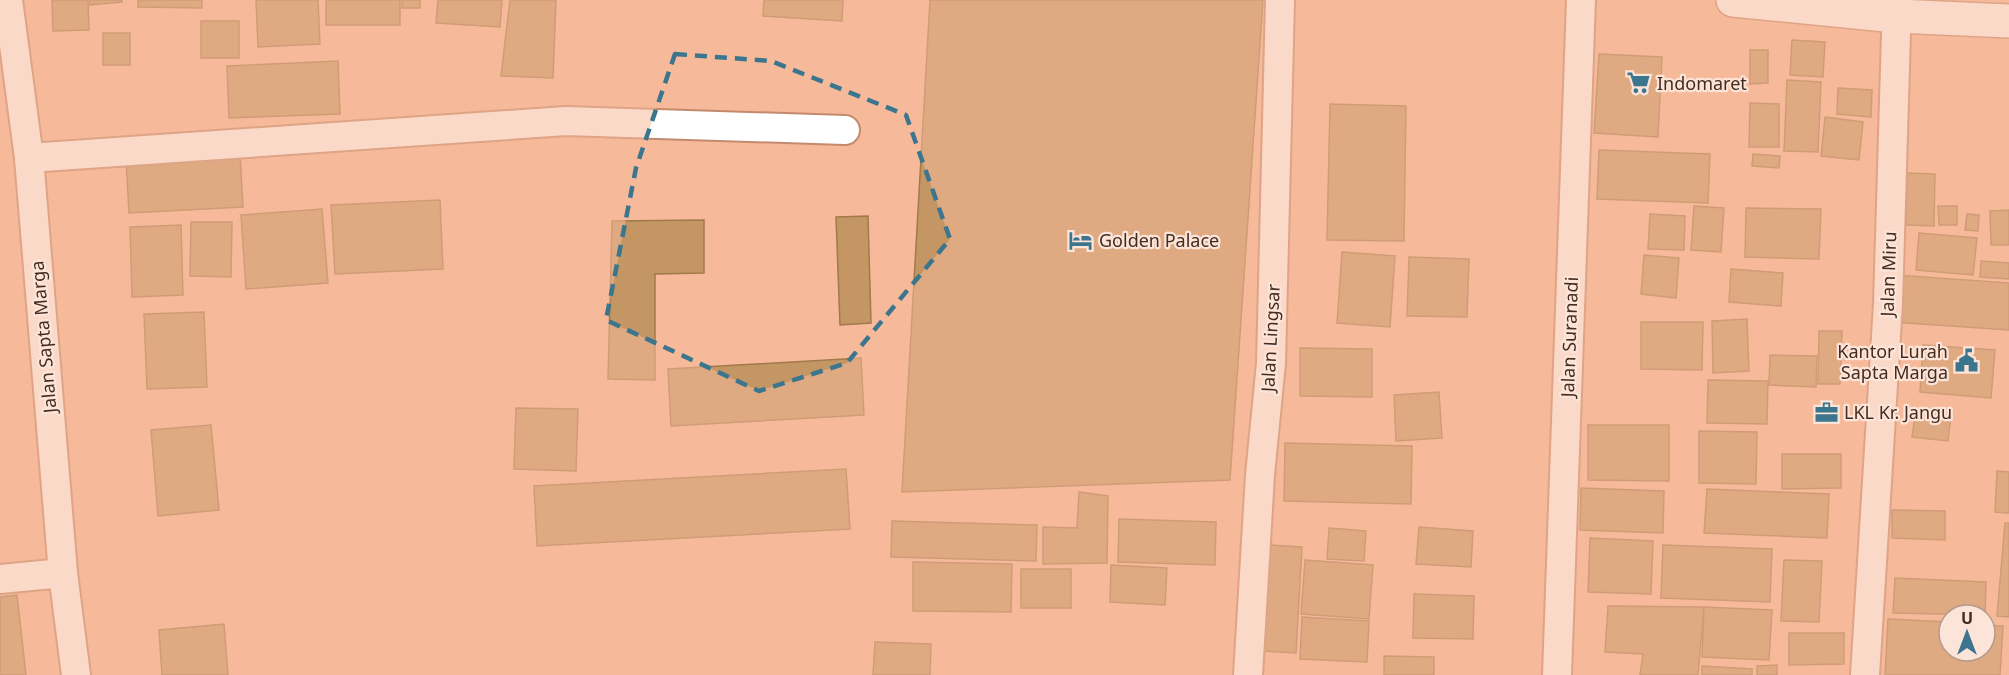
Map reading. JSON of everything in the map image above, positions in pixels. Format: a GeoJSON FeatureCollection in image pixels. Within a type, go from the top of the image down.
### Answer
{"type":"FeatureCollection","features":[{"type":"Feature","properties":{"kind":"main road"},"geometry":{"type":"LineString","coordinates":[[1733,0],[1896,8],[2009,21]]}},
{"type":"Feature","properties":{"kind":"street","name":"Jalan Sapta Marga"},"geometry":{"type":"LineString","coordinates":[[8,0],[29,158],[63,573],[76,675]]}},
{"type":"Feature","properties":{"kind":"street","name":"Jalan Lingsar"},"geometry":{"type":"LineString","coordinates":[[1248,675],[1260,475],[1271,363],[1280,0]]}},
{"type":"Feature","properties":{"kind":"street","name":"Jalan Suranadi"},"geometry":{"type":"LineString","coordinates":[[1557,675],[1581,0]]}},
{"type":"Feature","properties":{"kind":"street","name":"Jalan Miru"},"geometry":{"type":"LineString","coordinates":[[1865,675],[1887,315],[1896,8]]}},
{"type":"Feature","properties":{"kind":"street"},"geometry":{"type":"LineString","coordinates":[[29,158],[566,121],[845,130]]}},
{"type":"Feature","properties":{"kind":"street"},"geometry":{"type":"LineString","coordinates":[[0,579],[63,573]]}},
{"type":"Feature","properties":{"kind":"highlighted area"},"geometry":{"type":"Polygon","coordinates":[[[675,54],[771,61],[906,115],[950,239],[847,363],[759,391],[606,320],[636,168],[675,54]]]}},
{"type":"Feature","properties":{"kind":"building"},"geometry":{"type":"Polygon","coordinates":[[[52,0],[88,0],[89,30],[53,31],[52,0]]]}},
{"type":"Feature","properties":{"kind":"building"},"geometry":{"type":"Polygon","coordinates":[[[90,0],[122,0],[122,2],[90,5],[90,0]]]}},
{"type":"Feature","properties":{"kind":"building"},"geometry":{"type":"Polygon","coordinates":[[[138,0],[202,0],[202,8],[138,7],[138,0]]]}},
{"type":"Feature","properties":{"kind":"building"},"geometry":{"type":"Polygon","coordinates":[[[256,0],[318,0],[320,44],[258,47],[256,0]]]}},
{"type":"Feature","properties":{"kind":"building"},"geometry":{"type":"Polygon","coordinates":[[[326,0],[400,0],[400,25],[326,25],[326,0]]]}},
{"type":"Feature","properties":{"kind":"building"},"geometry":{"type":"Polygon","coordinates":[[[402,0],[420,0],[420,8],[402,8],[402,0]]]}},
{"type":"Feature","properties":{"kind":"building"},"geometry":{"type":"Polygon","coordinates":[[[438,0],[502,0],[500,27],[436,23],[438,0]]]}},
{"type":"Feature","properties":{"kind":"building"},"geometry":{"type":"Polygon","coordinates":[[[510,0],[556,0],[553,78],[501,76],[510,0]]]}},
{"type":"Feature","properties":{"kind":"building"},"geometry":{"type":"Polygon","coordinates":[[[764,0],[843,0],[842,21],[763,16],[764,0]]]}},
{"type":"Feature","properties":{"kind":"building","name":"Golden Palace"},"geometry":{"type":"Polygon","coordinates":[[[930,0],[1263,0],[1230,480],[902,492],[930,0]]]}},
{"type":"Feature","properties":{"kind":"building"},"geometry":{"type":"Polygon","coordinates":[[[201,21],[239,21],[239,58],[201,58],[201,21]]]}},
{"type":"Feature","properties":{"kind":"building"},"geometry":{"type":"Polygon","coordinates":[[[103,33],[130,33],[130,65],[103,65],[103,33]]]}},
{"type":"Feature","properties":{"kind":"building"},"geometry":{"type":"Polygon","coordinates":[[[1792,40],[1825,42],[1823,77],[1790,75],[1792,40]]]}},
{"type":"Feature","properties":{"kind":"building"},"geometry":{"type":"Polygon","coordinates":[[[1750,50],[1768,50],[1768,83],[1750,84],[1750,50]]]}},
{"type":"Feature","properties":{"kind":"building"},"geometry":{"type":"Polygon","coordinates":[[[1599,54],[1662,57],[1658,137],[1594,133],[1599,54]]]}},
{"type":"Feature","properties":{"kind":"building"},"geometry":{"type":"Polygon","coordinates":[[[338,61],[340,114],[229,118],[227,66],[338,61]]]}},
{"type":"Feature","properties":{"kind":"building"},"geometry":{"type":"Polygon","coordinates":[[[1787,80],[1821,82],[1818,152],[1784,151],[1787,80]]]}},
{"type":"Feature","properties":{"kind":"building"},"geometry":{"type":"Polygon","coordinates":[[[1838,88],[1872,90],[1871,117],[1837,114],[1838,88]]]}},
{"type":"Feature","properties":{"kind":"building"},"geometry":{"type":"Polygon","coordinates":[[[1750,103],[1779,104],[1779,147],[1749,147],[1750,103]]]}},
{"type":"Feature","properties":{"kind":"building"},"geometry":{"type":"Polygon","coordinates":[[[1330,104],[1406,106],[1404,241],[1327,240],[1330,104]]]}},
{"type":"Feature","properties":{"kind":"building"},"geometry":{"type":"Polygon","coordinates":[[[1825,117],[1863,122],[1859,160],[1821,156],[1825,117]]]}},
{"type":"Feature","properties":{"kind":"building"},"geometry":{"type":"Polygon","coordinates":[[[1599,150],[1710,154],[1708,203],[1597,199],[1599,150]]]}},
{"type":"Feature","properties":{"kind":"building"},"geometry":{"type":"Polygon","coordinates":[[[240,154],[243,207],[129,213],[126,160],[240,154]]]}},
{"type":"Feature","properties":{"kind":"building"},"geometry":{"type":"Polygon","coordinates":[[[1753,154],[1780,156],[1779,168],[1752,166],[1753,154]]]}},
{"type":"Feature","properties":{"kind":"building"},"geometry":{"type":"Polygon","coordinates":[[[1907,173],[1935,174],[1934,226],[1906,225],[1907,173]]]}},
{"type":"Feature","properties":{"kind":"building"},"geometry":{"type":"Polygon","coordinates":[[[440,200],[443,269],[335,274],[331,205],[440,200]]]}},
{"type":"Feature","properties":{"kind":"building"},"geometry":{"type":"Polygon","coordinates":[[[1694,206],[1724,208],[1721,252],[1691,250],[1694,206]]]}},
{"type":"Feature","properties":{"kind":"building"},"geometry":{"type":"Polygon","coordinates":[[[1938,206],[1957,206],[1957,225],[1939,225],[1938,206]]]}},
{"type":"Feature","properties":{"kind":"building"},"geometry":{"type":"Polygon","coordinates":[[[1746,208],[1821,209],[1819,259],[1745,257],[1746,208]]]}},
{"type":"Feature","properties":{"kind":"building"},"geometry":{"type":"Polygon","coordinates":[[[322,209],[328,283],[246,289],[241,215],[322,209]]]}},
{"type":"Feature","properties":{"kind":"building"},"geometry":{"type":"Polygon","coordinates":[[[2009,210],[2009,245],[1991,245],[1990,211],[2009,210]]]}},
{"type":"Feature","properties":{"kind":"building"},"geometry":{"type":"Polygon","coordinates":[[[1650,214],[1685,216],[1684,250],[1648,249],[1650,214]]]}},
{"type":"Feature","properties":{"kind":"building"},"geometry":{"type":"Polygon","coordinates":[[[1967,214],[1979,215],[1978,231],[1965,230],[1967,214]]]}},
{"type":"Feature","properties":{"kind":"building"},"geometry":{"type":"Polygon","coordinates":[[[868,216],[871,323],[840,325],[836,217],[868,216]]]}},
{"type":"Feature","properties":{"kind":"building"},"geometry":{"type":"Polygon","coordinates":[[[704,220],[704,273],[655,274],[655,380],[608,379],[612,221],[704,220]]]}},
{"type":"Feature","properties":{"kind":"building"},"geometry":{"type":"Polygon","coordinates":[[[191,222],[232,222],[231,277],[190,276],[191,222]]]}},
{"type":"Feature","properties":{"kind":"building"},"geometry":{"type":"Polygon","coordinates":[[[181,225],[183,295],[132,297],[130,227],[181,225]]]}},
{"type":"Feature","properties":{"kind":"building"},"geometry":{"type":"Polygon","coordinates":[[[1919,233],[1977,238],[1973,275],[1916,270],[1919,233]]]}},
{"type":"Feature","properties":{"kind":"building"},"geometry":{"type":"Polygon","coordinates":[[[1342,252],[1395,256],[1390,327],[1337,323],[1342,252]]]}},
{"type":"Feature","properties":{"kind":"building"},"geometry":{"type":"Polygon","coordinates":[[[1644,255],[1679,258],[1676,298],[1641,294],[1644,255]]]}},
{"type":"Feature","properties":{"kind":"building"},"geometry":{"type":"Polygon","coordinates":[[[1409,257],[1469,259],[1467,317],[1407,316],[1409,257]]]}},
{"type":"Feature","properties":{"kind":"building"},"geometry":{"type":"Polygon","coordinates":[[[1981,261],[2009,263],[2009,279],[1980,277],[1981,261]]]}},
{"type":"Feature","properties":{"kind":"building"},"geometry":{"type":"Polygon","coordinates":[[[1731,269],[1783,273],[1781,306],[1729,302],[1731,269]]]}},
{"type":"Feature","properties":{"kind":"building"},"geometry":{"type":"Polygon","coordinates":[[[1895,275],[2009,283],[2009,330],[1892,322],[1895,275]]]}},
{"type":"Feature","properties":{"kind":"building"},"geometry":{"type":"Polygon","coordinates":[[[204,312],[207,387],[147,389],[144,314],[204,312]]]}},
{"type":"Feature","properties":{"kind":"building"},"geometry":{"type":"Polygon","coordinates":[[[1747,319],[1749,371],[1713,373],[1712,321],[1747,319]]]}},
{"type":"Feature","properties":{"kind":"building"},"geometry":{"type":"Polygon","coordinates":[[[1641,322],[1703,322],[1702,370],[1641,369],[1641,322]]]}},
{"type":"Feature","properties":{"kind":"building"},"geometry":{"type":"Polygon","coordinates":[[[1819,331],[1842,331],[1840,384],[1818,384],[1819,331]]]}},
{"type":"Feature","properties":{"kind":"building"},"geometry":{"type":"Polygon","coordinates":[[[1923,345],[1995,350],[1991,398],[1920,392],[1923,345]]]}},
{"type":"Feature","properties":{"kind":"building"},"geometry":{"type":"Polygon","coordinates":[[[1300,348],[1372,349],[1372,397],[1300,396],[1300,348]]]}},
{"type":"Feature","properties":{"kind":"building"},"geometry":{"type":"Polygon","coordinates":[[[1770,355],[1817,356],[1816,387],[1769,385],[1770,355]]]}},
{"type":"Feature","properties":{"kind":"building"},"geometry":{"type":"Polygon","coordinates":[[[861,358],[864,415],[671,426],[668,369],[861,358]]]}},
{"type":"Feature","properties":{"kind":"building"},"geometry":{"type":"Polygon","coordinates":[[[1708,380],[1768,381],[1767,424],[1707,423],[1708,380]]]}},
{"type":"Feature","properties":{"kind":"building"},"geometry":{"type":"Polygon","coordinates":[[[1439,392],[1442,438],[1396,441],[1394,395],[1439,392]]]}},
{"type":"Feature","properties":{"kind":"building"},"geometry":{"type":"Polygon","coordinates":[[[516,408],[578,409],[576,471],[514,469],[516,408]]]}},
{"type":"Feature","properties":{"kind":"building"},"geometry":{"type":"Polygon","coordinates":[[[1916,410],[1951,414],[1948,441],[1912,437],[1916,410]]]}},
{"type":"Feature","properties":{"kind":"building"},"geometry":{"type":"Polygon","coordinates":[[[211,425],[219,510],[158,516],[151,430],[211,425]]]}},
{"type":"Feature","properties":{"kind":"building"},"geometry":{"type":"Polygon","coordinates":[[[1588,425],[1669,425],[1669,481],[1588,480],[1588,425]]]}},
{"type":"Feature","properties":{"kind":"building"},"geometry":{"type":"Polygon","coordinates":[[[1699,431],[1757,432],[1756,484],[1699,483],[1699,431]]]}},
{"type":"Feature","properties":{"kind":"building"},"geometry":{"type":"Polygon","coordinates":[[[1285,443],[1412,446],[1411,504],[1284,501],[1285,443]]]}},
{"type":"Feature","properties":{"kind":"building"},"geometry":{"type":"Polygon","coordinates":[[[1782,454],[1841,454],[1841,488],[1782,489],[1782,454]]]}},
{"type":"Feature","properties":{"kind":"building"},"geometry":{"type":"Polygon","coordinates":[[[846,469],[850,529],[537,546],[534,486],[846,469]]]}},
{"type":"Feature","properties":{"kind":"building"},"geometry":{"type":"Polygon","coordinates":[[[1997,471],[2009,472],[2009,513],[1995,512],[1997,471]]]}},
{"type":"Feature","properties":{"kind":"building"},"geometry":{"type":"Polygon","coordinates":[[[1581,488],[1664,491],[1663,533],[1580,530],[1581,488]]]}},
{"type":"Feature","properties":{"kind":"building"},"geometry":{"type":"Polygon","coordinates":[[[1707,489],[1829,494],[1827,538],[1704,533],[1707,489]]]}},
{"type":"Feature","properties":{"kind":"building"},"geometry":{"type":"Polygon","coordinates":[[[1079,492],[1108,496],[1107,563],[1043,564],[1043,527],[1077,528],[1079,492]]]}},
{"type":"Feature","properties":{"kind":"building"},"geometry":{"type":"Polygon","coordinates":[[[1892,510],[1945,511],[1945,540],[1892,538],[1892,510]]]}},
{"type":"Feature","properties":{"kind":"building"},"geometry":{"type":"Polygon","coordinates":[[[1119,519],[1216,522],[1215,565],[1118,562],[1119,519]]]}},
{"type":"Feature","properties":{"kind":"building"},"geometry":{"type":"Polygon","coordinates":[[[892,521],[1037,525],[1036,561],[891,557],[892,521]]]}},
{"type":"Feature","properties":{"kind":"building"},"geometry":{"type":"Polygon","coordinates":[[[2005,523],[2009,523],[2009,617],[1997,616],[2005,523]]]}},
{"type":"Feature","properties":{"kind":"building"},"geometry":{"type":"Polygon","coordinates":[[[1419,527],[1473,531],[1471,567],[1416,564],[1419,527]]]}},
{"type":"Feature","properties":{"kind":"building"},"geometry":{"type":"Polygon","coordinates":[[[1329,528],[1366,531],[1364,561],[1327,559],[1329,528]]]}},
{"type":"Feature","properties":{"kind":"building"},"geometry":{"type":"Polygon","coordinates":[[[1590,538],[1653,541],[1651,594],[1588,592],[1590,538]]]}},
{"type":"Feature","properties":{"kind":"building"},"geometry":{"type":"Polygon","coordinates":[[[1269,545],[1302,547],[1296,653],[1263,651],[1269,545]]]}},
{"type":"Feature","properties":{"kind":"building"},"geometry":{"type":"Polygon","coordinates":[[[1663,545],[1772,549],[1770,602],[1661,598],[1663,545]]]}},
{"type":"Feature","properties":{"kind":"building"},"geometry":{"type":"Polygon","coordinates":[[[1305,560],[1373,565],[1369,619],[1301,614],[1305,560]]]}},
{"type":"Feature","properties":{"kind":"building"},"geometry":{"type":"Polygon","coordinates":[[[1784,560],[1822,561],[1819,622],[1781,621],[1784,560]]]}},
{"type":"Feature","properties":{"kind":"building"},"geometry":{"type":"Polygon","coordinates":[[[913,562],[1012,564],[1011,612],[913,611],[913,562]]]}},
{"type":"Feature","properties":{"kind":"building"},"geometry":{"type":"Polygon","coordinates":[[[1111,565],[1167,568],[1165,605],[1110,602],[1111,565]]]}},
{"type":"Feature","properties":{"kind":"building"},"geometry":{"type":"Polygon","coordinates":[[[1021,569],[1071,569],[1071,608],[1021,608],[1021,569]]]}},
{"type":"Feature","properties":{"kind":"building"},"geometry":{"type":"Polygon","coordinates":[[[1895,578],[1986,582],[1985,603],[1937,603],[1937,614],[1893,613],[1895,578]]]}},
{"type":"Feature","properties":{"kind":"building"},"geometry":{"type":"Polygon","coordinates":[[[1414,594],[1474,596],[1473,639],[1413,638],[1414,594]]]}},
{"type":"Feature","properties":{"kind":"building"},"geometry":{"type":"Polygon","coordinates":[[[17,595],[26,675],[0,675],[0,597],[17,595]]]}},
{"type":"Feature","properties":{"kind":"building"},"geometry":{"type":"Polygon","coordinates":[[[1608,606],[1704,607],[1698,675],[1640,675],[1643,654],[1605,652],[1608,606]]]}},
{"type":"Feature","properties":{"kind":"building"},"geometry":{"type":"Polygon","coordinates":[[[1704,607],[1772,610],[1769,660],[1702,657],[1704,607]]]}},
{"type":"Feature","properties":{"kind":"building"},"geometry":{"type":"Polygon","coordinates":[[[1302,617],[1369,621],[1367,662],[1300,659],[1302,617]]]}},
{"type":"Feature","properties":{"kind":"building"},"geometry":{"type":"Polygon","coordinates":[[[1888,619],[1937,621],[1937,663],[1997,663],[1997,626],[2003,626],[2000,675],[1885,675],[1888,619]]]}},
{"type":"Feature","properties":{"kind":"building"},"geometry":{"type":"Polygon","coordinates":[[[224,624],[228,675],[162,675],[159,630],[224,624]]]}},
{"type":"Feature","properties":{"kind":"building"},"geometry":{"type":"Polygon","coordinates":[[[1789,633],[1844,633],[1844,664],[1789,665],[1789,633]]]}},
{"type":"Feature","properties":{"kind":"building"},"geometry":{"type":"Polygon","coordinates":[[[875,642],[931,644],[930,675],[873,675],[875,642]]]}},
{"type":"Feature","properties":{"kind":"building"},"geometry":{"type":"Polygon","coordinates":[[[1384,656],[1434,657],[1434,675],[1384,675],[1384,656]]]}},
{"type":"Feature","properties":{"kind":"building"},"geometry":{"type":"Polygon","coordinates":[[[1777,665],[1777,675],[1757,675],[1757,666],[1777,665]]]}},
{"type":"Feature","properties":{"kind":"building"},"geometry":{"type":"Polygon","coordinates":[[[1702,666],[1752,669],[1752,675],[1702,675],[1702,666]]]}},
{"type":"Feature","properties":{"kind":"place","name":"Indomaret"},"geometry":{"type":"Point","coordinates":[1639,83]}},
{"type":"Feature","properties":{"kind":"place","name":"Golden Palace"},"geometry":{"type":"Point","coordinates":[1081,240]}},
{"type":"Feature","properties":{"kind":"place","name":"Kantor Lurah Sapta Marga"},"geometry":{"type":"Point","coordinates":[1966,361]}},
{"type":"Feature","properties":{"kind":"place","name":"LKL Kr. Jangu"},"geometry":{"type":"Point","coordinates":[1826,412]}}]}
